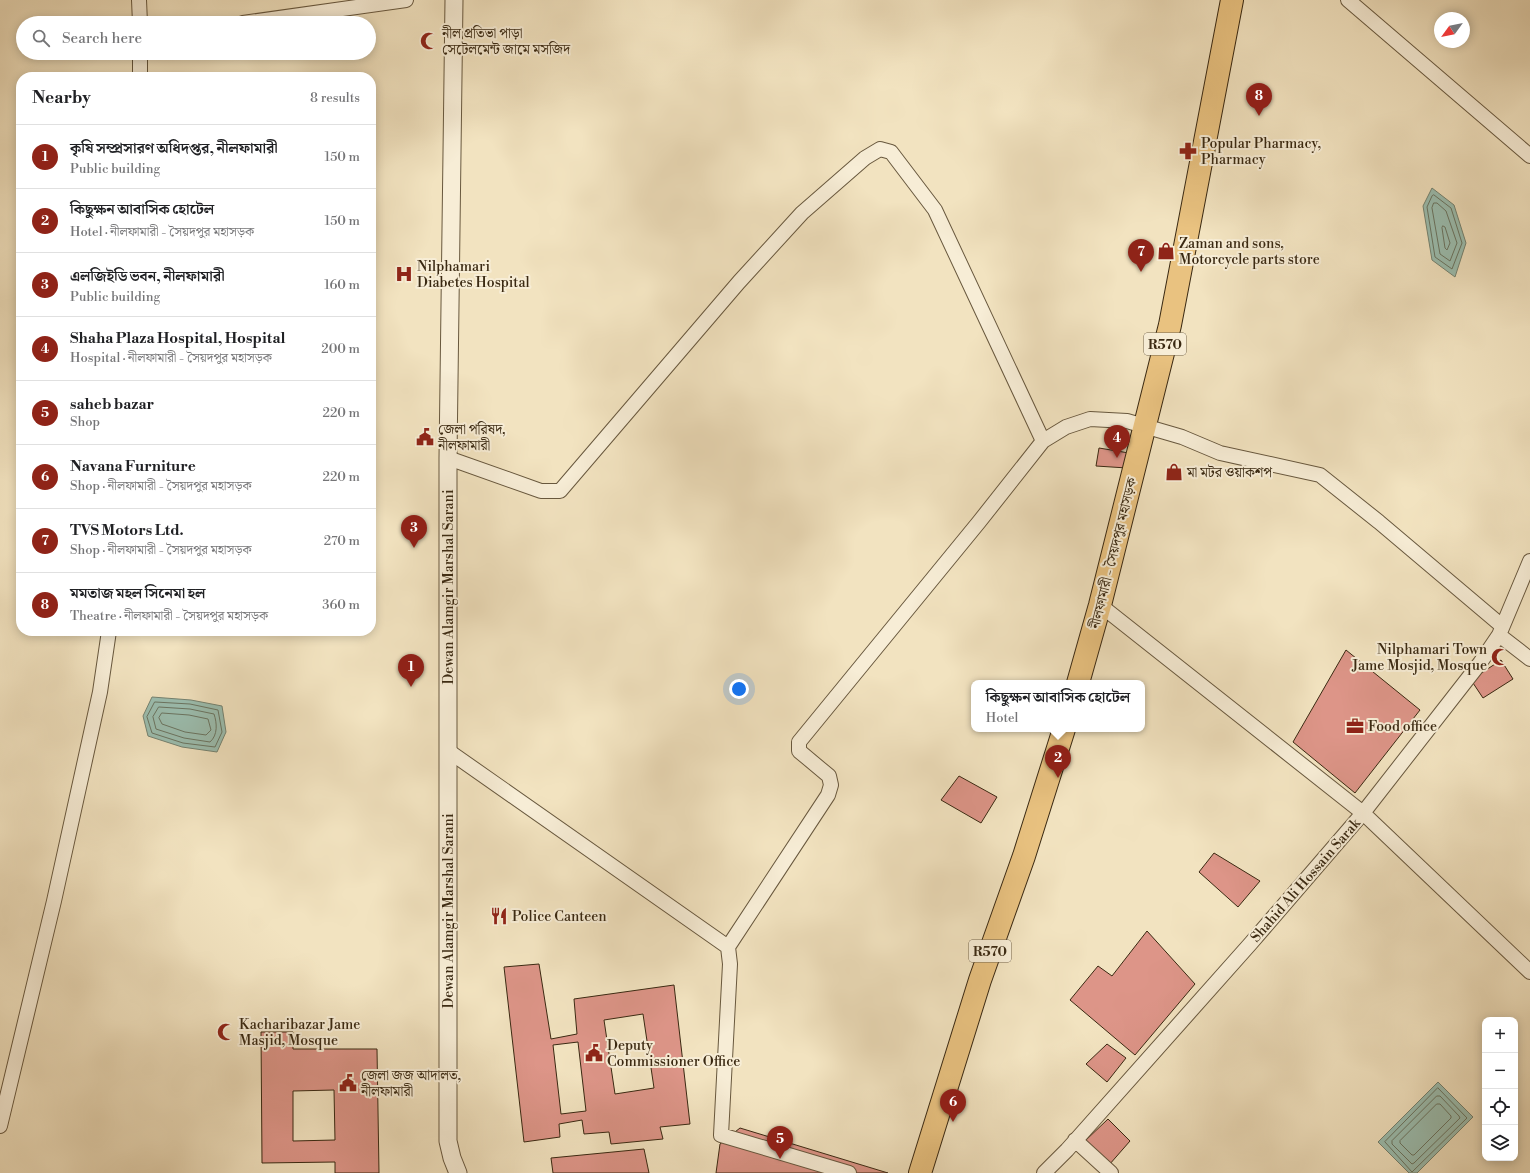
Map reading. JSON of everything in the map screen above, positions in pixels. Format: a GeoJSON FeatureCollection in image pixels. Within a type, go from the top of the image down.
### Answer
{"type":"FeatureCollection","features":[{"type":"Feature","properties":{"kind":"main road","name":"নীলফামারী - সৈয়দপুর মহাসড়ক"},"geometry":{"type":"LineString","coordinates":[[1079,680],[1100,605],[1170,325],[1232,0]]}},
{"type":"Feature","properties":{"kind":"main road","name":"R570"},"geometry":{"type":"LineString","coordinates":[[920,1173],[980,980],[1024,856],[1063,732]]}},
{"type":"Feature","properties":{"kind":"street"},"geometry":{"type":"LineString","coordinates":[[139,0],[140,16]]}},
{"type":"Feature","properties":{"kind":"street"},"geometry":{"type":"LineString","coordinates":[[293,16],[406,0]]}},
{"type":"Feature","properties":{"kind":"street","name":"Dewan Alamgir Marshal Sarani"},"geometry":{"type":"LineString","coordinates":[[454,0],[448,458],[448,1141],[452,1158],[458,1173]]}},
{"type":"Feature","properties":{"kind":"street"},"geometry":{"type":"LineString","coordinates":[[1348,0],[1530,156]]}},
{"type":"Feature","properties":{"kind":"street"},"geometry":{"type":"LineString","coordinates":[[140,60],[140,72]]}},
{"type":"Feature","properties":{"kind":"street"},"geometry":{"type":"LineString","coordinates":[[448,458],[541,491],[560,491],[739,282],[802,213],[865,158],[880,149],[892,152],[935,210],[1043,441]]}},
{"type":"Feature","properties":{"kind":"street"},"geometry":{"type":"LineString","coordinates":[[849,1173],[721,1135],[730,964],[728,947],[828,795],[831,785],[829,776],[799,751],[799,742],[979,522],[1043,441],[1066,427],[1090,419],[1127,421],[1182,437],[1220,453],[1320,475],[1379,522],[1501,631],[1530,659]]}},
{"type":"Feature","properties":{"kind":"street","name":"Shahid Ali Hossain Sarak"},"geometry":{"type":"LineString","coordinates":[[1044,1173],[1251,943],[1363,813],[1480,664],[1501,631],[1530,561]]}},
{"type":"Feature","properties":{"kind":"street"},"geometry":{"type":"LineString","coordinates":[[1100,605],[1363,813],[1530,972]]}},
{"type":"Feature","properties":{"kind":"street"},"geometry":{"type":"LineString","coordinates":[[0,1126],[54,901],[100,692],[109,636]]}},
{"type":"Feature","properties":{"kind":"street"},"geometry":{"type":"LineString","coordinates":[[447,750],[728,947]]}},
{"type":"Feature","properties":{"kind":"street"},"geometry":{"type":"LineString","coordinates":[[1075,1140],[1111,1173]]}},
{"type":"Feature","properties":{"kind":"water"},"geometry":{"type":"Polygon","coordinates":[[[1432,188],[1454,205],[1466,243],[1455,277],[1432,260],[1423,206],[1432,188]]]}},
{"type":"Feature","properties":{"kind":"water"},"geometry":{"type":"Polygon","coordinates":[[[152,697],[191,700],[222,706],[226,732],[217,752],[182,747],[148,736],[143,716],[152,697]]]}},
{"type":"Feature","properties":{"kind":"water"},"geometry":{"type":"Polygon","coordinates":[[[1438,1082],[1473,1117],[1417,1173],[1409,1173],[1378,1142],[1438,1082]]]}},
{"type":"Feature","properties":{"kind":"building"},"geometry":{"type":"Polygon","coordinates":[[[1099,448],[1129,453],[1127,468],[1096,466],[1099,448]]]}},
{"type":"Feature","properties":{"kind":"building","name":"Food office"},"geometry":{"type":"Polygon","coordinates":[[[1346,650],[1420,710],[1355,793],[1293,742],[1346,650]]]}},
{"type":"Feature","properties":{"kind":"building"},"geometry":{"type":"Polygon","coordinates":[[[1501,660],[1513,679],[1483,698],[1471,680],[1501,660]]]}},
{"type":"Feature","properties":{"kind":"building"},"geometry":{"type":"Polygon","coordinates":[[[959,776],[997,797],[981,823],[941,800],[959,776]]]}},
{"type":"Feature","properties":{"kind":"building"},"geometry":{"type":"Polygon","coordinates":[[[1214,853],[1260,881],[1238,907],[1199,872],[1214,853]]]}},
{"type":"Feature","properties":{"kind":"building"},"geometry":{"type":"Polygon","coordinates":[[[1147,931],[1195,984],[1135,1055],[1070,1000],[1098,966],[1112,976],[1147,931]]]}},
{"type":"Feature","properties":{"kind":"building"},"geometry":{"type":"Polygon","coordinates":[[[539,964],[551,1039],[577,1034],[574,999],[674,985],[690,1124],[660,1127],[663,1139],[611,1144],[609,1132],[584,1134],[582,1120],[559,1124],[560,1137],[524,1142],[504,967],[539,964]],[[643,1014],[604,1020],[615,1094],[654,1088],[643,1014]],[[578,1042],[553,1045],[561,1114],[586,1111],[578,1042]]]}},
{"type":"Feature","properties":{"kind":"building"},"geometry":{"type":"Polygon","coordinates":[[[261,1032],[293,1032],[293,1049],[377,1049],[379,1173],[335,1173],[335,1162],[262,1163],[261,1032]],[[334,1090],[293,1091],[293,1141],[335,1140],[334,1090]]]}},
{"type":"Feature","properties":{"kind":"building"},"geometry":{"type":"Polygon","coordinates":[[[1107,1044],[1126,1058],[1107,1082],[1086,1064],[1107,1044]]]}},
{"type":"Feature","properties":{"kind":"building"},"geometry":{"type":"Polygon","coordinates":[[[1108,1119],[1130,1141],[1109,1165],[1086,1140],[1108,1119]]]}},
{"type":"Feature","properties":{"kind":"building"},"geometry":{"type":"Polygon","coordinates":[[[740,1128],[888,1173],[716,1173],[720,1144],[740,1128]]]}},
{"type":"Feature","properties":{"kind":"building"},"geometry":{"type":"Polygon","coordinates":[[[644,1149],[649,1173],[553,1173],[551,1158],[644,1149]]]}},
{"type":"Feature","properties":{"kind":"place","name":"নীল প্রতিভা পাড়া সেটেলমেন্ট জামে মসজিদ"},"geometry":{"type":"Point","coordinates":[429,41]}},
{"type":"Feature","properties":{"kind":"place","name":"মমতাজ মহল সিনেমা হল"},"geometry":{"type":"Point","coordinates":[1259,116]}},
{"type":"Feature","properties":{"kind":"place","name":"Popular Pharmacy, Pharmacy"},"geometry":{"type":"Point","coordinates":[1188,151]}},
{"type":"Feature","properties":{"kind":"place","name":"Zaman and sons, Motorcycle parts store"},"geometry":{"type":"Point","coordinates":[1166,251]}},
{"type":"Feature","properties":{"kind":"place","name":"TVS Motors Ltd."},"geometry":{"type":"Point","coordinates":[1141,272]}},
{"type":"Feature","properties":{"kind":"place","name":"Nilphamari Diabetes Hospital"},"geometry":{"type":"Point","coordinates":[404,274]}},
{"type":"Feature","properties":{"kind":"place","name":"জেলা পরিষদ, নীলফামারী"},"geometry":{"type":"Point","coordinates":[425,437]}},
{"type":"Feature","properties":{"kind":"place","name":"Shaha Plaza Hospital, Hospital"},"geometry":{"type":"Point","coordinates":[1117,458]}},
{"type":"Feature","properties":{"kind":"place","name":"মা মটর ওয়াকশপ"},"geometry":{"type":"Point","coordinates":[1174,472]}},
{"type":"Feature","properties":{"kind":"place","name":"এলজিইডি ভবন, নীলফামারী"},"geometry":{"type":"Point","coordinates":[414,548]}},
{"type":"Feature","properties":{"kind":"place","name":"Nilphamari Town Jame Mosjid, Mosque"},"geometry":{"type":"Point","coordinates":[1500,657]}},
{"type":"Feature","properties":{"kind":"place","name":"কৃষি সম্প্রসারণ অধিদপ্তর, নীলফামারী"},"geometry":{"type":"Point","coordinates":[411,687]}},
{"type":"Feature","properties":{"kind":"place","name":"Food office"},"geometry":{"type":"Point","coordinates":[1355,726]}},
{"type":"Feature","properties":{"kind":"place","name":"কিছুক্ষন আবাসিক হোটেল"},"geometry":{"type":"Point","coordinates":[1058,778]}},
{"type":"Feature","properties":{"kind":"place","name":"Police Canteen"},"geometry":{"type":"Point","coordinates":[499,916]}},
{"type":"Feature","properties":{"kind":"place","name":"Kacharibazar Jame Masjid, Mosque"},"geometry":{"type":"Point","coordinates":[226,1032]}},
{"type":"Feature","properties":{"kind":"place","name":"Deputy Commissioner Office"},"geometry":{"type":"Point","coordinates":[594,1053]}},
{"type":"Feature","properties":{"kind":"place","name":"জেলা জজ আদালত, নীলফামারী"},"geometry":{"type":"Point","coordinates":[348,1083]}},
{"type":"Feature","properties":{"kind":"place","name":"Navana Furniture"},"geometry":{"type":"Point","coordinates":[953,1122]}},
{"type":"Feature","properties":{"kind":"place","name":"saheb bazar"},"geometry":{"type":"Point","coordinates":[780,1159]}}]}
